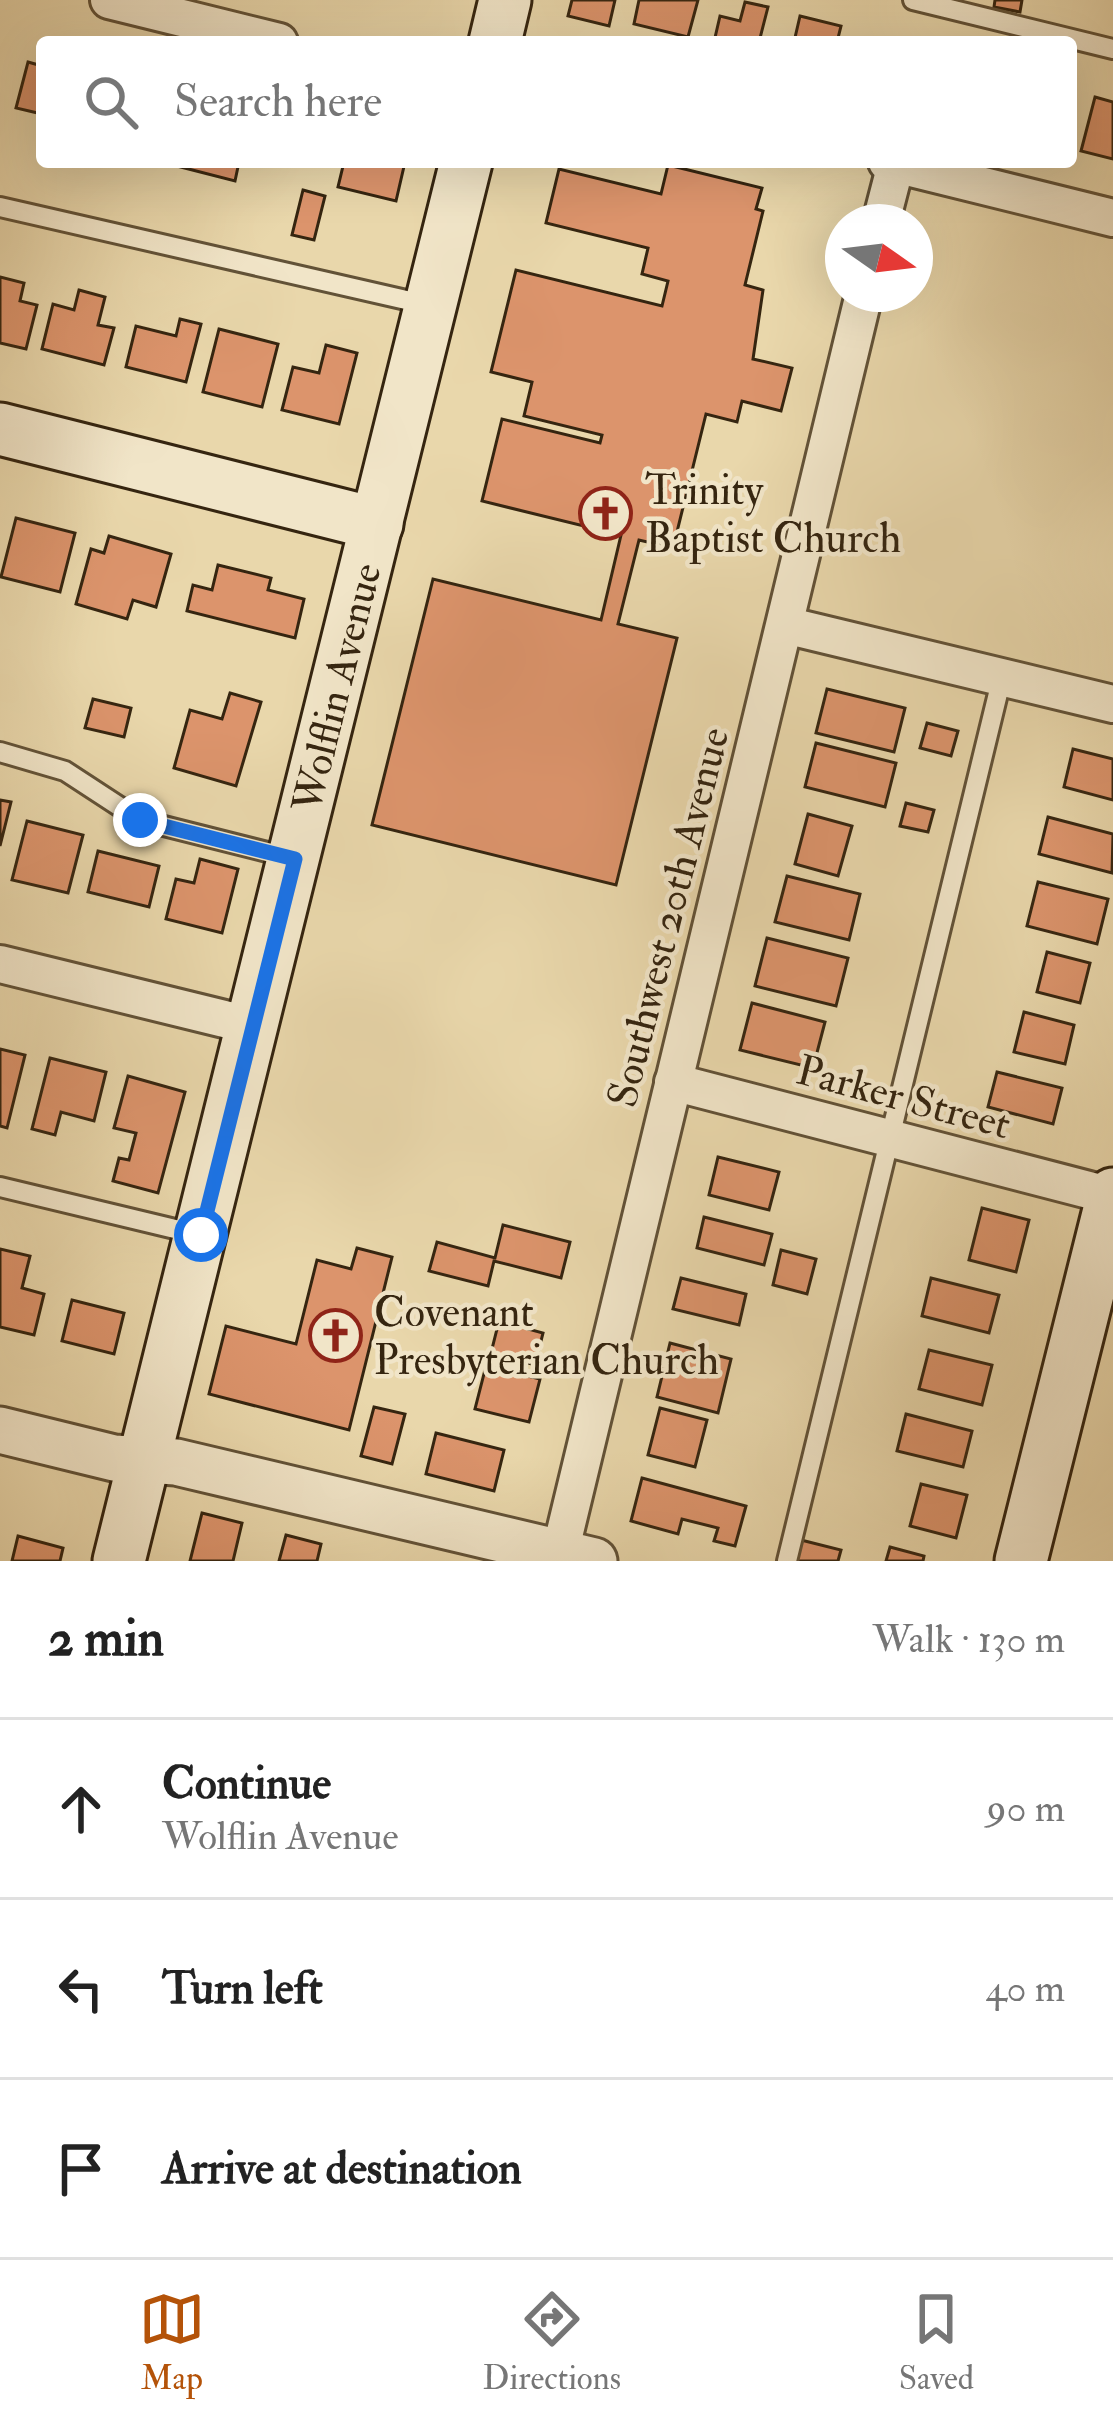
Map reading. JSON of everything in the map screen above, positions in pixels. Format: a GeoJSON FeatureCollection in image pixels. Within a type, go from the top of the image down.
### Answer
{"type":"FeatureCollection","features":[{"type":"Feature","properties":{"kind":"main road"},"geometry":{"type":"LineString","coordinates":[[496,36],[505,0]]}},
{"type":"Feature","properties":{"kind":"main road","name":"Wolflin Avenue"},"geometry":{"type":"LineString","coordinates":[[119,1561],[464,168]]}},
{"type":"Feature","properties":{"kind":"main road"},"geometry":{"type":"LineString","coordinates":[[0,428],[377,524]]}},
{"type":"Feature","properties":{"kind":"main road"},"geometry":{"type":"LineString","coordinates":[[1021,1561],[1113,1195]]}},
{"type":"Feature","properties":{"kind":"street"},"geometry":{"type":"LineString","coordinates":[[110,0],[256,36]]}},
{"type":"Feature","properties":{"kind":"street"},"geometry":{"type":"LineString","coordinates":[[884,204],[890,168]]}},
{"type":"Feature","properties":{"kind":"street"},"geometry":{"type":"LineString","coordinates":[[911,168],[1113,218]]}},
{"type":"Feature","properties":{"kind":"street","name":"Southwest 20th Avenue"},"geometry":{"type":"LineString","coordinates":[[571,1558],[673,1082],[860,312]]}},
{"type":"Feature","properties":{"kind":"street"},"geometry":{"type":"LineString","coordinates":[[785,625],[1113,704]]}},
{"type":"Feature","properties":{"kind":"street"},"geometry":{"type":"LineString","coordinates":[[0,964],[253,1026]]}},
{"type":"Feature","properties":{"kind":"street","name":"Parker Street"},"geometry":{"type":"LineString","coordinates":[[673,1082],[1113,1195]]}},
{"type":"Feature","properties":{"kind":"street"},"geometry":{"type":"LineString","coordinates":[[0,1430],[114,1458],[176,1462],[571,1558]]}},
{"type":"Feature","properties":{"kind":"lane"},"geometry":{"type":"LineString","coordinates":[[913,0],[1060,36]]}},
{"type":"Feature","properties":{"kind":"lane"},"geometry":{"type":"LineString","coordinates":[[1077,40],[1113,49]]}},
{"type":"Feature","properties":{"kind":"lane"},"geometry":{"type":"LineString","coordinates":[[0,207],[430,306]]}},
{"type":"Feature","properties":{"kind":"lane"},"geometry":{"type":"LineString","coordinates":[[787,1561],[1003,677]]}},
{"type":"Feature","properties":{"kind":"lane"},"geometry":{"type":"LineString","coordinates":[[0,752],[64,771],[140,820],[295,859]]}},
{"type":"Feature","properties":{"kind":"lane"},"geometry":{"type":"LineString","coordinates":[[0,1187],[201,1235]]}},
{"type":"Feature","properties":{"kind":"building"},"geometry":{"type":"Polygon","coordinates":[[[572,0],[615,0],[609,26],[568,16],[572,0]]]}},
{"type":"Feature","properties":{"kind":"building"},"geometry":{"type":"Polygon","coordinates":[[[639,0],[698,0],[688,36],[634,24],[639,0]]]}},
{"type":"Feature","properties":{"kind":"building"},"geometry":{"type":"Polygon","coordinates":[[[995,0],[1022,0],[1020,12],[994,7],[995,0]]]}},
{"type":"Feature","properties":{"kind":"building"},"geometry":{"type":"Polygon","coordinates":[[[745,2],[768,7],[761,36],[715,36],[720,16],[740,21],[745,2]]]}},
{"type":"Feature","properties":{"kind":"building"},"geometry":{"type":"Polygon","coordinates":[[[800,16],[841,26],[838,36],[795,36],[800,16]]]}},
{"type":"Feature","properties":{"kind":"building"},"geometry":{"type":"Polygon","coordinates":[[[28,62],[36,64],[36,113],[16,108],[28,62]]]}},
{"type":"Feature","properties":{"kind":"building"},"geometry":{"type":"Polygon","coordinates":[[[1095,97],[1113,102],[1113,159],[1081,151],[1095,97]]]}},
{"type":"Feature","properties":{"kind":"building"},"geometry":{"type":"Polygon","coordinates":[[[185,168],[238,168],[235,181],[185,168]]]}},
{"type":"Feature","properties":{"kind":"building"},"geometry":{"type":"Polygon","coordinates":[[[343,168],[404,168],[396,201],[338,187],[343,168]]]}},
{"type":"Feature","properties":{"kind":"building","name":"Trinity Baptist Church"},"geometry":{"type":"Polygon","coordinates":[[[667,168],[762,188],[756,209],[763,211],[745,285],[763,290],[753,359],[792,368],[781,411],[742,401],[737,422],[706,414],[673,548],[639,540],[618,624],[677,638],[616,885],[372,825],[433,579],[601,620],[621,535],[482,501],[502,419],[600,443],[602,435],[524,416],[532,382],[491,372],[516,270],[662,306],[668,281],[642,274],[648,248],[546,223],[559,169],[661,194],[667,168]]]}},
{"type":"Feature","properties":{"kind":"building"},"geometry":{"type":"Polygon","coordinates":[[[303,190],[325,196],[314,240],[292,235],[303,190]]]}},
{"type":"Feature","properties":{"kind":"building"},"geometry":{"type":"Polygon","coordinates":[[[0,277],[24,283],[20,301],[37,305],[26,349],[0,343],[0,277]]]}},
{"type":"Feature","properties":{"kind":"building"},"geometry":{"type":"Polygon","coordinates":[[[79,290],[105,297],[98,325],[114,328],[104,365],[42,349],[53,304],[74,310],[79,290]]]}},
{"type":"Feature","properties":{"kind":"building"},"geometry":{"type":"Polygon","coordinates":[[[180,319],[201,324],[186,382],[126,367],[136,326],[176,336],[180,319]]]}},
{"type":"Feature","properties":{"kind":"building"},"geometry":{"type":"Polygon","coordinates":[[[219,329],[278,344],[262,407],[203,392],[219,329]]]}},
{"type":"Feature","properties":{"kind":"building"},"geometry":{"type":"Polygon","coordinates":[[[326,345],[357,353],[339,424],[282,410],[293,367],[319,373],[326,345]]]}},
{"type":"Feature","properties":{"kind":"building"},"geometry":{"type":"Polygon","coordinates":[[[16,518],[75,533],[60,592],[1,577],[16,518]]]}},
{"type":"Feature","properties":{"kind":"building"},"geometry":{"type":"Polygon","coordinates":[[[109,536],[171,554],[156,607],[133,600],[127,619],[76,604],[91,549],[104,553],[109,536]]]}},
{"type":"Feature","properties":{"kind":"building"},"geometry":{"type":"Polygon","coordinates":[[[218,565],[271,578],[268,590],[304,599],[295,638],[187,611],[193,585],[212,590],[218,565]]]}},
{"type":"Feature","properties":{"kind":"building"},"geometry":{"type":"Polygon","coordinates":[[[827,689],[905,708],[894,752],[816,733],[827,689]]]}},
{"type":"Feature","properties":{"kind":"building"},"geometry":{"type":"Polygon","coordinates":[[[230,693],[261,702],[236,786],[174,768],[190,710],[222,719],[230,693]]]}},
{"type":"Feature","properties":{"kind":"building"},"geometry":{"type":"Polygon","coordinates":[[[93,699],[131,708],[124,737],[85,728],[93,699]]]}},
{"type":"Feature","properties":{"kind":"building"},"geometry":{"type":"Polygon","coordinates":[[[927,723],[958,731],[951,756],[920,748],[927,723]]]}},
{"type":"Feature","properties":{"kind":"building"},"geometry":{"type":"Polygon","coordinates":[[[816,743],[896,763],[885,807],[805,787],[816,743]]]}},
{"type":"Feature","properties":{"kind":"building"},"geometry":{"type":"Polygon","coordinates":[[[1073,749],[1113,759],[1113,800],[1064,787],[1073,749]]]}},
{"type":"Feature","properties":{"kind":"building"},"geometry":{"type":"Polygon","coordinates":[[[0,800],[11,802],[0,846],[0,800]]]}},
{"type":"Feature","properties":{"kind":"building"},"geometry":{"type":"Polygon","coordinates":[[[906,803],[934,810],[928,832],[900,826],[906,803]]]}},
{"type":"Feature","properties":{"kind":"building"},"geometry":{"type":"Polygon","coordinates":[[[808,814],[852,826],[838,876],[795,864],[808,814]]]}},
{"type":"Feature","properties":{"kind":"building"},"geometry":{"type":"Polygon","coordinates":[[[1048,817],[1113,834],[1112,873],[1039,854],[1048,817]]]}},
{"type":"Feature","properties":{"kind":"building"},"geometry":{"type":"Polygon","coordinates":[[[27,821],[83,835],[68,893],[12,880],[27,821]]]}},
{"type":"Feature","properties":{"kind":"building"},"geometry":{"type":"Polygon","coordinates":[[[98,851],[159,866],[149,907],[88,892],[98,851]]]}},
{"type":"Feature","properties":{"kind":"building"},"geometry":{"type":"Polygon","coordinates":[[[200,859],[238,869],[222,933],[166,919],[176,879],[194,883],[200,859]]]}},
{"type":"Feature","properties":{"kind":"building"},"geometry":{"type":"Polygon","coordinates":[[[787,876],[860,894],[849,940],[775,922],[787,876]]]}},
{"type":"Feature","properties":{"kind":"building"},"geometry":{"type":"Polygon","coordinates":[[[1038,882],[1108,899],[1097,944],[1027,926],[1038,882]]]}},
{"type":"Feature","properties":{"kind":"building"},"geometry":{"type":"Polygon","coordinates":[[[767,938],[848,958],[836,1006],[755,986],[767,938]]]}},
{"type":"Feature","properties":{"kind":"building"},"geometry":{"type":"Polygon","coordinates":[[[1047,952],[1090,963],[1080,1003],[1037,992],[1047,952]]]}},
{"type":"Feature","properties":{"kind":"building"},"geometry":{"type":"Polygon","coordinates":[[[752,1003],[825,1022],[813,1068],[740,1050],[752,1003]]]}},
{"type":"Feature","properties":{"kind":"building"},"geometry":{"type":"Polygon","coordinates":[[[1024,1012],[1074,1025],[1065,1064],[1014,1052],[1024,1012]]]}},
{"type":"Feature","properties":{"kind":"building"},"geometry":{"type":"Polygon","coordinates":[[[0,1049],[25,1055],[7,1128],[0,1126],[0,1049]]]}},
{"type":"Feature","properties":{"kind":"building"},"geometry":{"type":"Polygon","coordinates":[[[50,1058],[106,1072],[94,1121],[61,1112],[55,1135],[32,1129],[50,1058]]]}},
{"type":"Feature","properties":{"kind":"building"},"geometry":{"type":"Polygon","coordinates":[[[997,1072],[1062,1088],[1053,1124],[988,1107],[997,1072]]]}},
{"type":"Feature","properties":{"kind":"building"},"geometry":{"type":"Polygon","coordinates":[[[128,1076],[185,1092],[158,1193],[113,1181],[119,1158],[129,1160],[136,1133],[114,1128],[128,1076]]]}},
{"type":"Feature","properties":{"kind":"building"},"geometry":{"type":"Polygon","coordinates":[[[718,1157],[779,1172],[769,1210],[709,1195],[718,1157]]]}},
{"type":"Feature","properties":{"kind":"building"},"geometry":{"type":"Polygon","coordinates":[[[982,1208],[1029,1220],[1016,1272],[969,1260],[982,1208]]]}},
{"type":"Feature","properties":{"kind":"building"},"geometry":{"type":"Polygon","coordinates":[[[704,1217],[772,1234],[764,1265],[697,1248],[704,1217]]]}},
{"type":"Feature","properties":{"kind":"building"},"geometry":{"type":"Polygon","coordinates":[[[503,1225],[570,1242],[561,1278],[494,1261],[488,1286],[429,1271],[437,1242],[495,1258],[503,1225]]]}},
{"type":"Feature","properties":{"kind":"building","name":"Covenant Presbyterian Church"},"geometry":{"type":"Polygon","coordinates":[[[357,1248],[392,1257],[349,1430],[209,1394],[226,1326],[296,1344],[317,1260],[351,1269],[357,1248]]]}},
{"type":"Feature","properties":{"kind":"building"},"geometry":{"type":"Polygon","coordinates":[[[0,1249],[30,1256],[22,1288],[44,1294],[34,1335],[0,1327],[0,1249]]]}},
{"type":"Feature","properties":{"kind":"building"},"geometry":{"type":"Polygon","coordinates":[[[781,1250],[816,1259],[807,1294],[773,1285],[781,1250]]]}},
{"type":"Feature","properties":{"kind":"building"},"geometry":{"type":"Polygon","coordinates":[[[681,1278],[746,1294],[739,1325],[673,1309],[681,1278]]]}},
{"type":"Feature","properties":{"kind":"building"},"geometry":{"type":"Polygon","coordinates":[[[931,1278],[999,1295],[989,1333],[922,1316],[931,1278]]]}},
{"type":"Feature","properties":{"kind":"building"},"geometry":{"type":"Polygon","coordinates":[[[72,1300],[124,1313],[114,1354],[62,1341],[72,1300]]]}},
{"type":"Feature","properties":{"kind":"building"},"geometry":{"type":"Polygon","coordinates":[[[499,1321],[543,1333],[535,1365],[491,1353],[499,1321]]]}},
{"type":"Feature","properties":{"kind":"building"},"geometry":{"type":"Polygon","coordinates":[[[670,1343],[731,1359],[718,1413],[657,1397],[670,1343]]]}},
{"type":"Feature","properties":{"kind":"building"},"geometry":{"type":"Polygon","coordinates":[[[929,1350],[992,1365],[982,1405],[919,1389],[929,1350]]]}},
{"type":"Feature","properties":{"kind":"building"},"geometry":{"type":"Polygon","coordinates":[[[486,1366],[540,1379],[529,1422],[475,1409],[486,1366]]]}},
{"type":"Feature","properties":{"kind":"building"},"geometry":{"type":"Polygon","coordinates":[[[374,1407],[405,1414],[392,1464],[361,1456],[374,1407]]]}},
{"type":"Feature","properties":{"kind":"building"},"geometry":{"type":"Polygon","coordinates":[[[660,1408],[707,1420],[695,1467],[648,1455],[660,1408]]]}},
{"type":"Feature","properties":{"kind":"building"},"geometry":{"type":"Polygon","coordinates":[[[906,1414],[972,1431],[963,1467],[897,1451],[906,1414]]]}},
{"type":"Feature","properties":{"kind":"building"},"geometry":{"type":"Polygon","coordinates":[[[436,1433],[504,1450],[494,1491],[426,1474],[436,1433]]]}},
{"type":"Feature","properties":{"kind":"building"},"geometry":{"type":"Polygon","coordinates":[[[642,1478],[746,1506],[735,1546],[714,1541],[718,1528],[682,1519],[678,1534],[631,1521],[642,1478]]]}},
{"type":"Feature","properties":{"kind":"building"},"geometry":{"type":"Polygon","coordinates":[[[921,1484],[967,1495],[956,1538],[910,1526],[921,1484]]]}},
{"type":"Feature","properties":{"kind":"building"},"geometry":{"type":"Polygon","coordinates":[[[202,1513],[242,1523],[233,1561],[190,1561],[202,1513]]]}},
{"type":"Feature","properties":{"kind":"building"},"geometry":{"type":"Polygon","coordinates":[[[286,1535],[321,1544],[317,1561],[279,1561],[286,1535]]]}},
{"type":"Feature","properties":{"kind":"building"},"geometry":{"type":"Polygon","coordinates":[[[18,1536],[63,1548],[60,1561],[12,1561],[18,1536]]]}},
{"type":"Feature","properties":{"kind":"building"},"geometry":{"type":"Polygon","coordinates":[[[797,1539],[841,1550],[838,1561],[791,1561],[797,1539]]]}},
{"type":"Feature","properties":{"kind":"building"},"geometry":{"type":"Polygon","coordinates":[[[890,1547],[924,1556],[923,1561],[886,1561],[890,1547]]]}},
{"type":"Feature","properties":{"kind":"place","name":"Trinity Baptist Church"},"geometry":{"type":"Point","coordinates":[606,513]}},
{"type":"Feature","properties":{"kind":"place","name":"Covenant Presbyterian Church"},"geometry":{"type":"Point","coordinates":[335,1335]}},
{"type":"Feature","properties":{"kind":"route"},"geometry":{"type":"LineString","coordinates":[[140,820],[295,859],[201,1235]]}}]}
